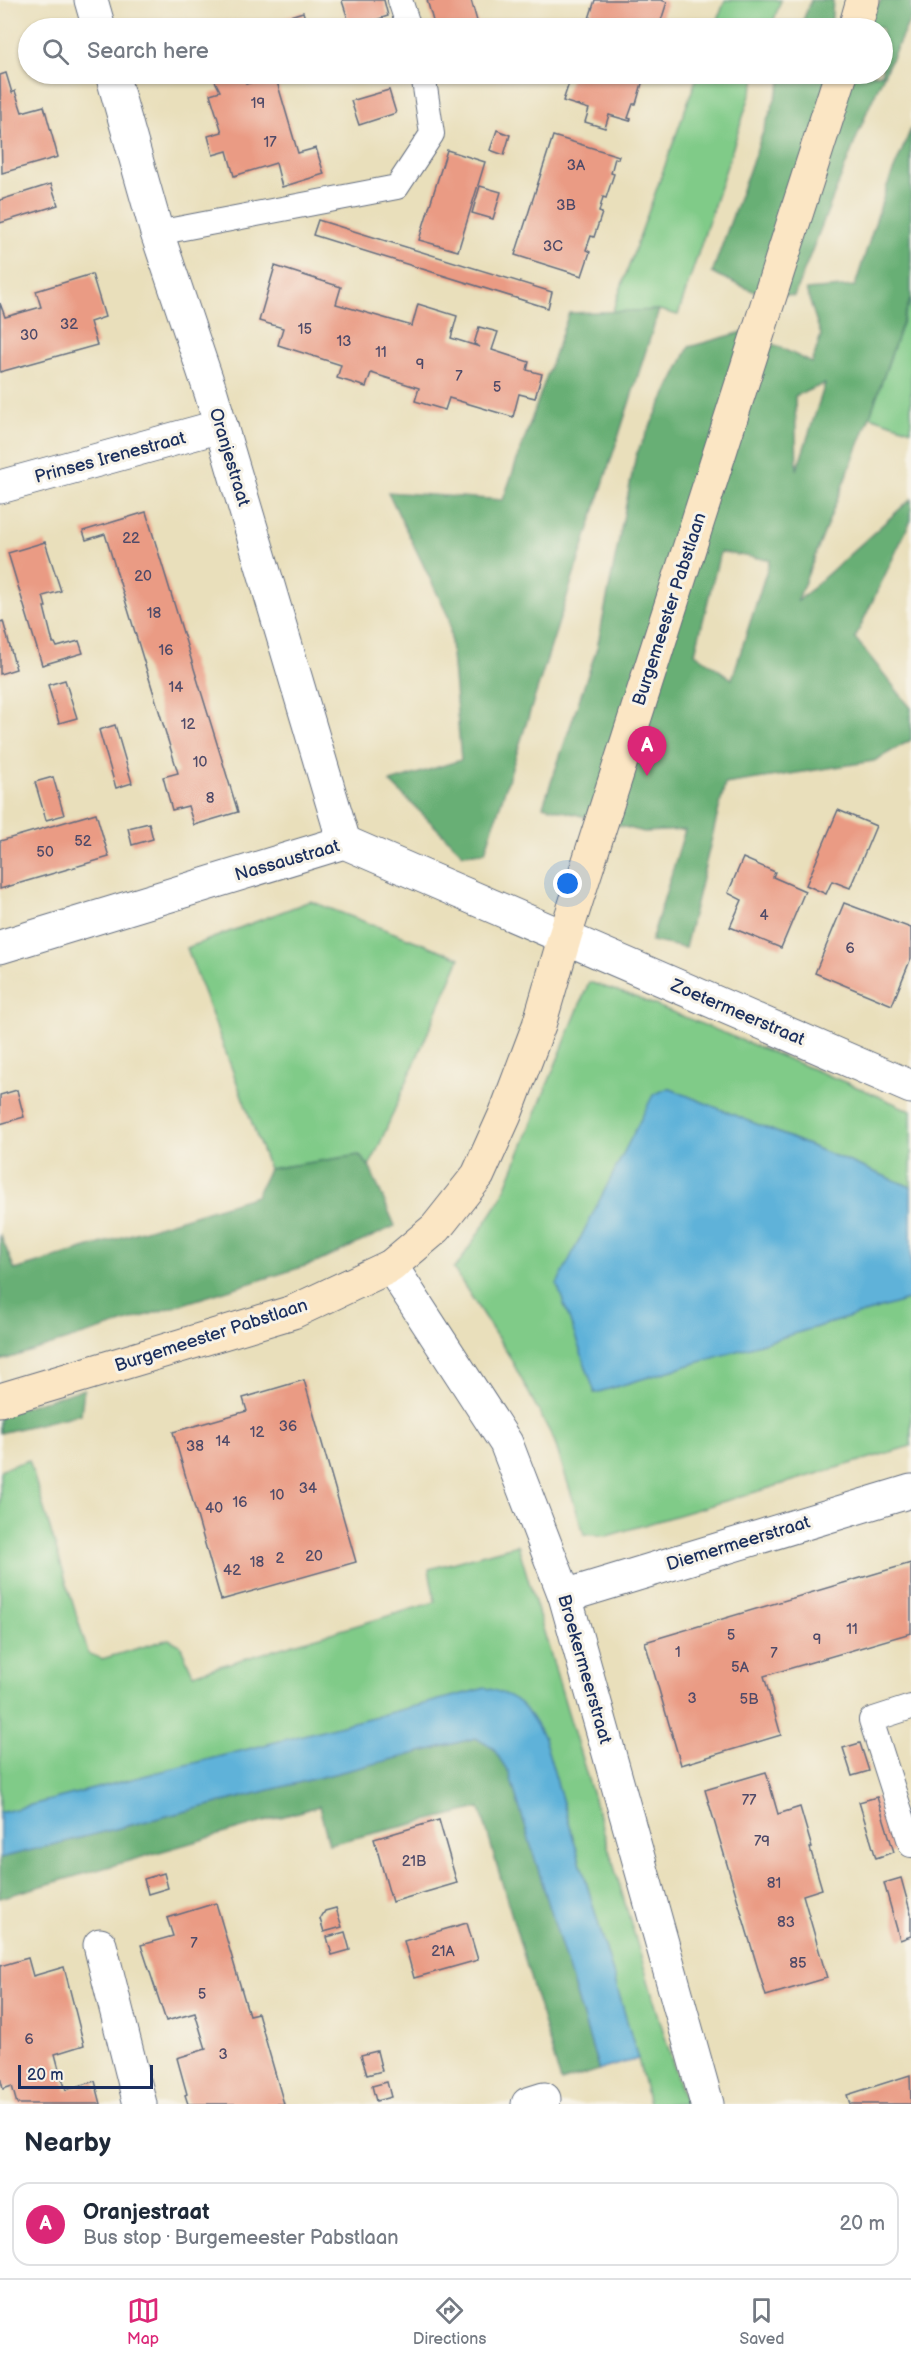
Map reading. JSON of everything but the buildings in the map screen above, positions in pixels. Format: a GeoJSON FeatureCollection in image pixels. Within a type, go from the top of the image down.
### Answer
{"type":"FeatureCollection","features":[{"type":"Feature","properties":{"kind":"street"},"geometry":{"type":"LineString","coordinates":[[91,0],[96,18]]}},
{"type":"Feature","properties":{"kind":"street"},"geometry":{"type":"LineString","coordinates":[[858,18],[863,0]]}},
{"type":"Feature","properties":{"kind":"street","name":"Oranjestraat"},"geometry":{"type":"LineString","coordinates":[[115,84],[157,232],[221,426],[344,842]]}},
{"type":"Feature","properties":{"kind":"street","name":"Burgemeester Pabstlaan"},"geometry":{"type":"LineString","coordinates":[[0,1400],[293,1312],[391,1266],[436,1228],[478,1175],[506,1115],[539,1025],[565,936],[838,84]]}},
{"type":"Feature","properties":{"kind":"street","name":"Prinses Irenestraat"},"geometry":{"type":"LineString","coordinates":[[0,487],[221,426]]}},
{"type":"Feature","properties":{"kind":"street","name":"Nassaustraat"},"geometry":{"type":"LineString","coordinates":[[0,947],[344,842],[565,936]]}},
{"type":"Feature","properties":{"kind":"street","name":"Zoetermeerstraat"},"geometry":{"type":"LineString","coordinates":[[565,936],[911,1087]]}},
{"type":"Feature","properties":{"kind":"street","name":"Broekermeerstraat"},"geometry":{"type":"LineString","coordinates":[[391,1266],[506,1443],[565,1596],[706,2104]]}},
{"type":"Feature","properties":{"kind":"street","name":"Diemermeerstraat"},"geometry":{"type":"LineString","coordinates":[[565,1596],[911,1491]]}},
{"type":"Feature","properties":{"kind":"street"},"geometry":{"type":"LineString","coordinates":[[100,1945],[140,2104]]}},
{"type":"Feature","properties":{"kind":"lane"},"geometry":{"type":"LineString","coordinates":[[400,0],[406,18]]}},
{"type":"Feature","properties":{"kind":"lane"},"geometry":{"type":"LineString","coordinates":[[157,232],[397,187],[432,134],[425,84]]}},
{"type":"Feature","properties":{"kind":"lane"},"geometry":{"type":"LineString","coordinates":[[911,1707],[872,1720],[911,1845]]}},
{"type":"Feature","properties":{"kind":"green space"},"geometry":{"type":"Polygon","coordinates":[[[725,0],[781,0],[775,18],[719,18],[725,0]]]}},
{"type":"Feature","properties":{"kind":"green space"},"geometry":{"type":"Polygon","coordinates":[[[811,0],[833,0],[832,18],[804,18],[811,0]]]}},
{"type":"Feature","properties":{"kind":"green space"},"geometry":{"type":"Polygon","coordinates":[[[881,0],[911,0],[911,17],[893,56],[893,18],[870,18],[881,0]]]}},
{"type":"Feature","properties":{"kind":"green space"},"geometry":{"type":"Polygon","coordinates":[[[694,84],[754,84],[678,315],[659,310],[612,313],[694,84]]]}},
{"type":"Feature","properties":{"kind":"green space"},"geometry":{"type":"Polygon","coordinates":[[[780,84],[880,84],[794,296],[753,291],[712,273],[780,84]]]}},
{"type":"Feature","properties":{"kind":"green space"},"geometry":{"type":"Polygon","coordinates":[[[911,129],[911,297],[870,416],[797,602],[911,499],[911,520],[855,638],[911,708],[911,740],[874,761],[725,784],[685,948],[651,941],[685,830],[644,832],[543,806],[597,648],[636,455],[689,347],[746,331],[812,363],[821,335],[806,290],[855,286],[887,186],[911,129]],[[825,384],[795,396],[797,470],[825,384]],[[720,552],[695,653],[732,679],[770,560],[720,552]]]}},
{"type":"Feature","properties":{"kind":"green space"},"geometry":{"type":"Polygon","coordinates":[[[911,297],[911,430],[870,416],[911,297]]]}},
{"type":"Feature","properties":{"kind":"green space"},"geometry":{"type":"Polygon","coordinates":[[[659,310],[485,852],[463,854],[390,782],[461,760],[449,618],[388,492],[503,500],[569,313],[659,310]]]}},
{"type":"Feature","properties":{"kind":"green space"},"geometry":{"type":"Polygon","coordinates":[[[310,901],[460,958],[369,1166],[359,1155],[269,1169],[187,948],[310,901]]]}},
{"type":"Feature","properties":{"kind":"green space"},"geometry":{"type":"Polygon","coordinates":[[[589,982],[635,997],[911,1111],[911,1187],[668,1088],[594,1393],[911,1299],[911,1446],[607,1536],[584,1534],[554,1440],[508,1354],[453,1268],[457,1266],[501,1199],[589,982]]]}},
{"type":"Feature","properties":{"kind":"green space"},"geometry":{"type":"Polygon","coordinates":[[[359,1155],[369,1166],[395,1226],[318,1262],[0,1361],[0,1234],[15,1270],[256,1196],[269,1169],[359,1155]]]}},
{"type":"Feature","properties":{"kind":"green space"},"geometry":{"type":"Polygon","coordinates":[[[84,1389],[81,1414],[0,1433],[0,1414],[84,1389]]]}},
{"type":"Feature","properties":{"kind":"green space"},"geometry":{"type":"Polygon","coordinates":[[[29,1460],[88,1653],[102,1659],[169,1639],[180,1645],[193,1674],[435,1602],[429,1569],[518,1545],[685,2104],[649,2104],[638,2059],[544,1738],[486,1688],[0,1813],[0,1473],[2,1469],[29,1460]]]}},
{"type":"Feature","properties":{"kind":"green space"},"geometry":{"type":"Polygon","coordinates":[[[476,1738],[493,1748],[509,1772],[599,2070],[561,2082],[480,1808],[329,1844],[319,1806],[0,1898],[0,1858],[476,1738]]]}},
{"type":"Feature","properties":{"kind":"water"},"geometry":{"type":"Polygon","coordinates":[[[668,1088],[911,1187],[911,1299],[595,1393],[557,1284],[653,1095],[668,1088]]]}},
{"type":"Feature","properties":{"kind":"water"},"geometry":{"type":"Polygon","coordinates":[[[486,1688],[508,1695],[522,1705],[544,1738],[638,2059],[599,2070],[509,1773],[493,1748],[476,1738],[0,1858],[0,1813],[486,1688]]]}},
{"type":"Feature","properties":{"kind":"place","name":"Oranjestraat"},"geometry":{"type":"Point","coordinates":[647,776]}}]}
